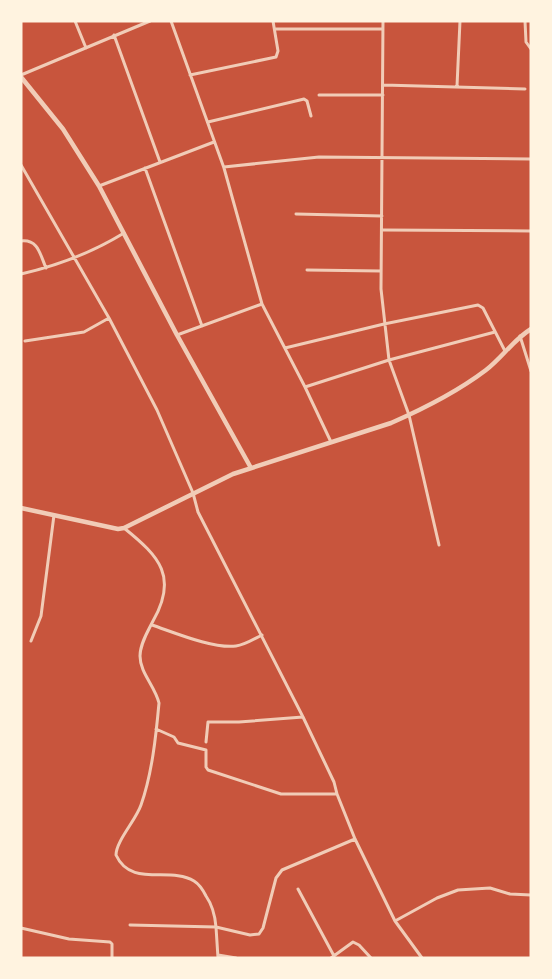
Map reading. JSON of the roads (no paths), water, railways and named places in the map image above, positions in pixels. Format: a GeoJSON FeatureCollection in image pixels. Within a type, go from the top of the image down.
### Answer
{"type":"FeatureCollection","features":[{"type":"Feature","properties":{"kind":"street"},"geometry":{"type":"LineString","coordinates":[[75,21],[86,48]]}},
{"type":"Feature","properties":{"kind":"street"},"geometry":{"type":"LineString","coordinates":[[150,21],[21,76],[63,129],[99,186],[177,335],[251,468]]}},
{"type":"Feature","properties":{"kind":"street"},"geometry":{"type":"LineString","coordinates":[[171,21],[224,168],[262,303],[330,442]]}},
{"type":"Feature","properties":{"kind":"street"},"geometry":{"type":"LineString","coordinates":[[190,75],[276,57],[278,51],[273,21]]}},
{"type":"Feature","properties":{"kind":"street"},"geometry":{"type":"LineString","coordinates":[[383,21],[381,271],[384,324],[389,360],[409,415],[439,545]]}},
{"type":"Feature","properties":{"kind":"street"},"geometry":{"type":"LineString","coordinates":[[457,86],[460,21]]}},
{"type":"Feature","properties":{"kind":"street"},"geometry":{"type":"LineString","coordinates":[[525,21],[526,42],[531,49]]}},
{"type":"Feature","properties":{"kind":"street"},"geometry":{"type":"LineString","coordinates":[[275,29],[383,29]]}},
{"type":"Feature","properties":{"kind":"street"},"geometry":{"type":"LineString","coordinates":[[114,36],[160,162]]}},
{"type":"Feature","properties":{"kind":"street"},"geometry":{"type":"LineString","coordinates":[[383,85],[525,89]]}},
{"type":"Feature","properties":{"kind":"street"},"geometry":{"type":"LineString","coordinates":[[319,95],[383,95]]}},
{"type":"Feature","properties":{"kind":"street"},"geometry":{"type":"LineString","coordinates":[[208,122],[304,99],[307,101],[311,116]]}},
{"type":"Feature","properties":{"kind":"street"},"geometry":{"type":"LineString","coordinates":[[99,186],[214,142]]}},
{"type":"Feature","properties":{"kind":"street"},"geometry":{"type":"LineString","coordinates":[[224,168],[319,157],[531,159]]}},
{"type":"Feature","properties":{"kind":"street"},"geometry":{"type":"LineString","coordinates":[[21,165],[110,318],[167,432],[193,493],[198,512],[262,635],[334,782],[355,839],[395,921],[422,958]]}},
{"type":"Feature","properties":{"kind":"street"},"geometry":{"type":"LineString","coordinates":[[145,168],[202,326]]}},
{"type":"Feature","properties":{"kind":"street"},"geometry":{"type":"LineString","coordinates":[[296,214],[382,216]]}},
{"type":"Feature","properties":{"kind":"street"},"geometry":{"type":"LineString","coordinates":[[383,230],[531,231]]}},
{"type":"Feature","properties":{"kind":"street"},"geometry":{"type":"LineString","coordinates":[[21,274],[46,268],[111,241],[124,233]]}},
{"type":"Feature","properties":{"kind":"street"},"geometry":{"type":"LineString","coordinates":[[21,241],[36,244],[46,268]]}},
{"type":"Feature","properties":{"kind":"street"},"geometry":{"type":"LineString","coordinates":[[307,270],[381,271]]}},
{"type":"Feature","properties":{"kind":"street"},"geometry":{"type":"LineString","coordinates":[[177,335],[262,303]]}},
{"type":"Feature","properties":{"kind":"street"},"geometry":{"type":"LineString","coordinates":[[285,348],[384,324],[478,305],[483,308],[505,351]]}},
{"type":"Feature","properties":{"kind":"street"},"geometry":{"type":"LineString","coordinates":[[25,341],[84,332],[110,318]]}},
{"type":"Feature","properties":{"kind":"street"},"geometry":{"type":"LineString","coordinates":[[21,508],[118,529],[124,528],[232,474],[391,423],[409,415],[484,371],[520,336],[531,329]]}},
{"type":"Feature","properties":{"kind":"street"},"geometry":{"type":"LineString","coordinates":[[305,387],[389,360],[495,332]]}},
{"type":"Feature","properties":{"kind":"street"},"geometry":{"type":"LineString","coordinates":[[520,336],[531,371]]}},
{"type":"Feature","properties":{"kind":"street"},"geometry":{"type":"LineString","coordinates":[[32,641],[41,616],[54,515]]}},
{"type":"Feature","properties":{"kind":"street"},"geometry":{"type":"LineString","coordinates":[[124,528],[158,561],[164,576],[165,592],[164,600],[140,656],[143,670],[157,694],[159,703],[147,787],[137,816],[118,845],[117,855],[123,866],[133,872],[155,876],[180,876],[192,880],[204,892],[214,910],[218,957],[236,958]]}},
{"type":"Feature","properties":{"kind":"street"},"geometry":{"type":"LineString","coordinates":[[152,624],[189,638],[232,647],[243,645],[262,635]]}},
{"type":"Feature","properties":{"kind":"street"},"geometry":{"type":"LineString","coordinates":[[206,742],[208,722],[303,717]]}},
{"type":"Feature","properties":{"kind":"street"},"geometry":{"type":"LineString","coordinates":[[155,729],[174,737],[178,743],[206,750],[208,770],[281,794],[338,794]]}},
{"type":"Feature","properties":{"kind":"street"},"geometry":{"type":"LineString","coordinates":[[130,925],[216,927],[250,935],[259,934],[263,928],[276,878],[282,870],[355,839]]}},
{"type":"Feature","properties":{"kind":"street"},"geometry":{"type":"LineString","coordinates":[[395,921],[436,898],[458,890],[484,888],[531,895]]}},
{"type":"Feature","properties":{"kind":"street"},"geometry":{"type":"LineString","coordinates":[[298,889],[333,957],[353,942],[371,958]]}},
{"type":"Feature","properties":{"kind":"street"},"geometry":{"type":"LineString","coordinates":[[21,928],[69,939],[110,942],[112,958]]}}]}
